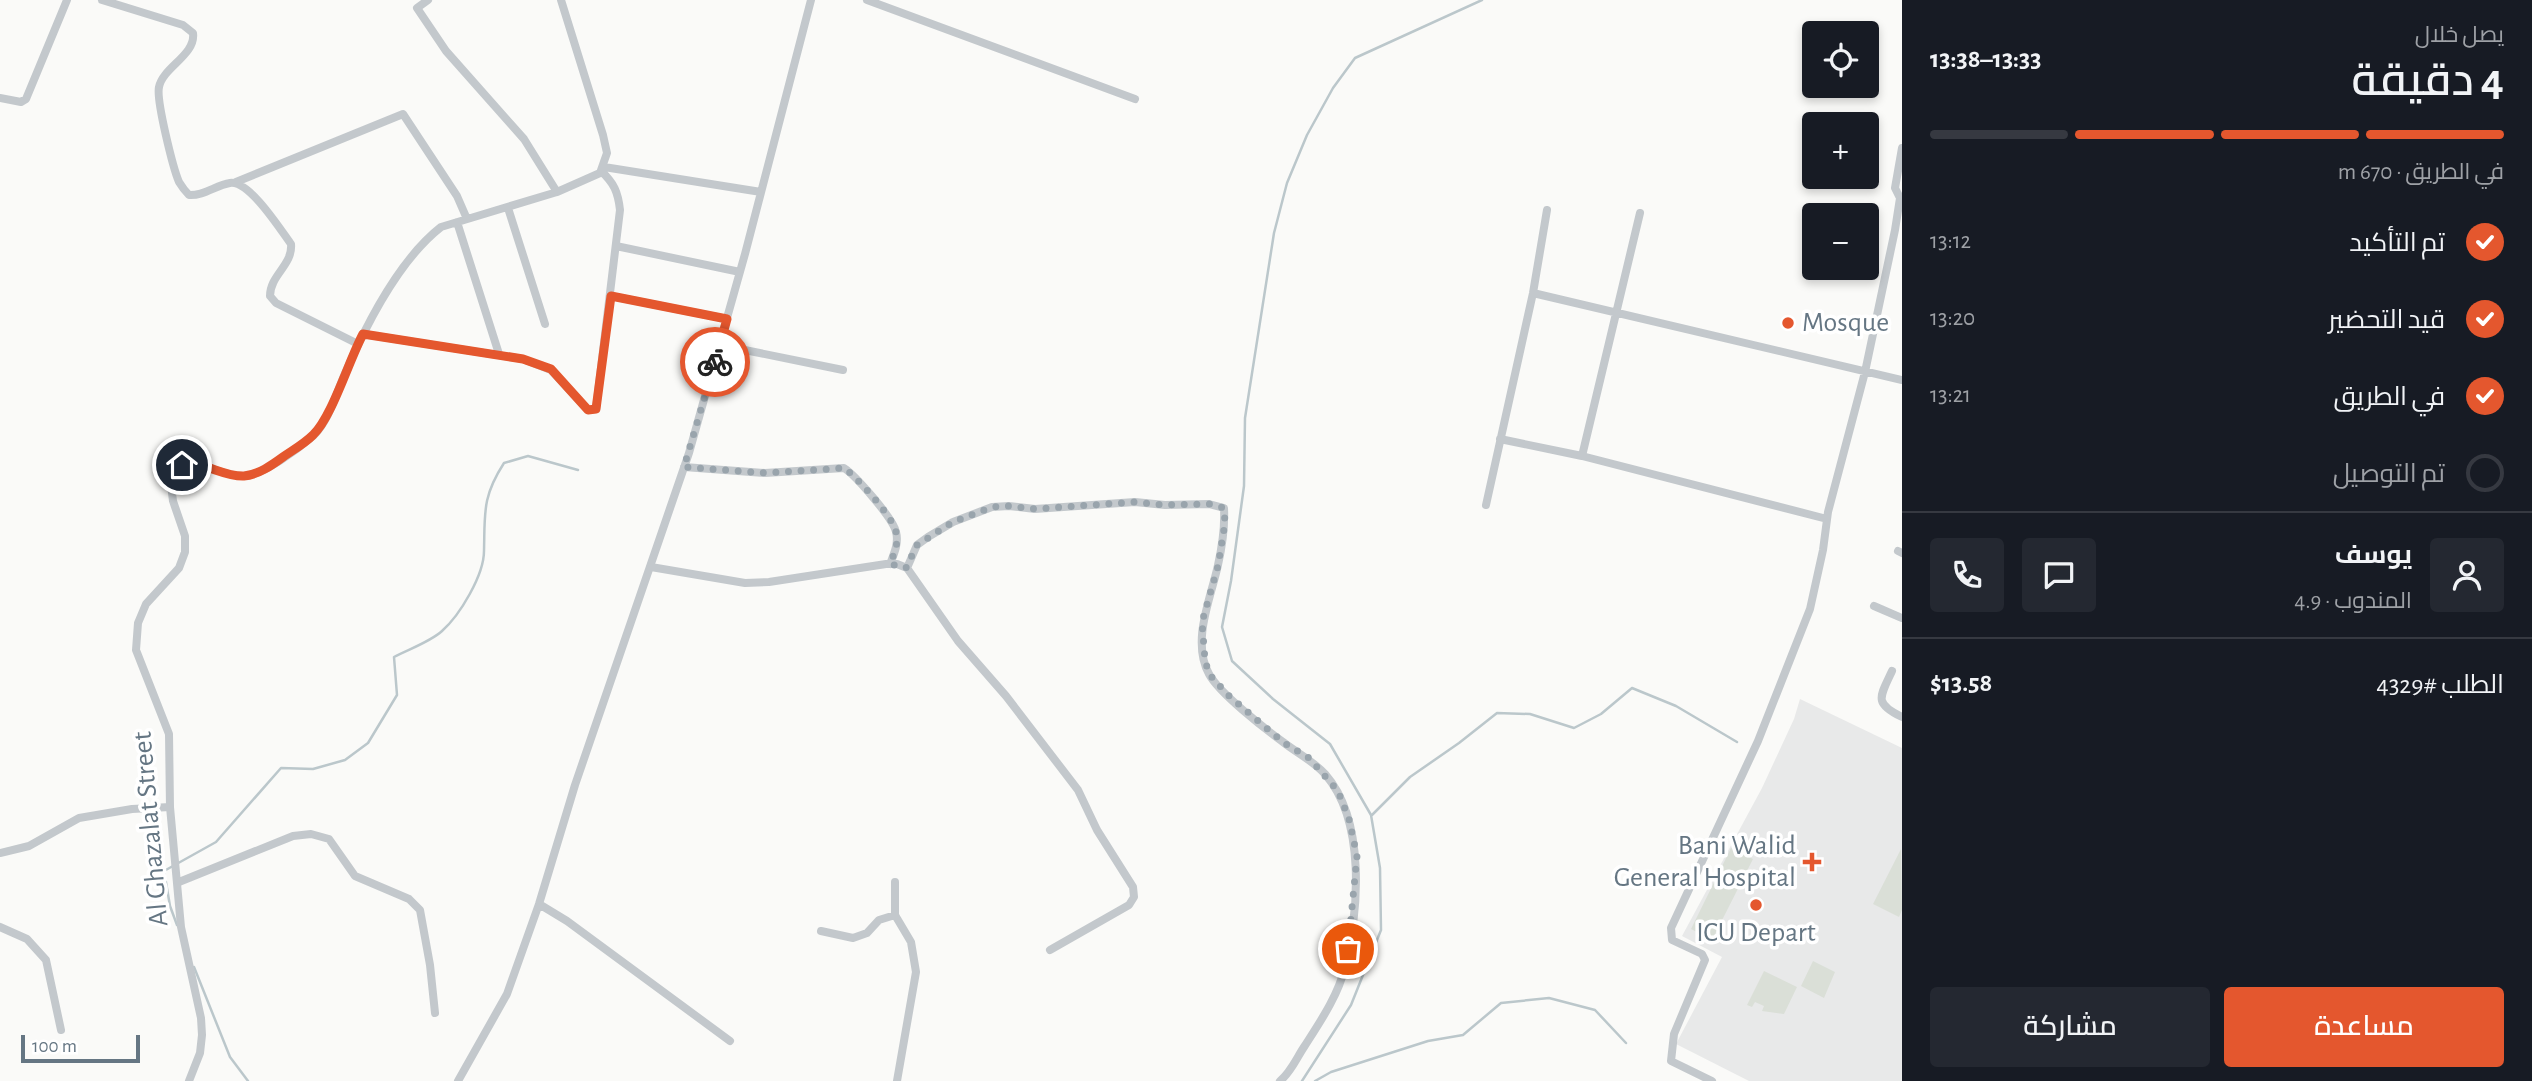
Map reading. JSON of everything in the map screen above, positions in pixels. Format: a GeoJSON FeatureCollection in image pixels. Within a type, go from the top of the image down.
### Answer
{"type":"FeatureCollection","features":[{"type":"Feature","properties":{"kind":"street"},"geometry":{"type":"LineString","coordinates":[[0,98],[21,103],[26,99],[67,0]]}},
{"type":"Feature","properties":{"kind":"street"},"geometry":{"type":"LineString","coordinates":[[102,0],[183,25],[193,33],[191,45],[159,87],[178,180],[189,195],[197,196],[236,182],[403,114],[457,196],[499,354]]}},
{"type":"Feature","properties":{"kind":"street"},"geometry":{"type":"LineString","coordinates":[[428,0],[417,8],[446,51],[524,139],[557,192]]}},
{"type":"Feature","properties":{"kind":"street"},"geometry":{"type":"LineString","coordinates":[[236,182],[249,191],[291,244],[292,252],[274,279],[270,296],[276,303],[358,344],[410,258],[427,238],[441,227],[557,192],[592,178],[602,169],[607,153],[603,135],[561,0]]}},
{"type":"Feature","properties":{"kind":"street"},"geometry":{"type":"LineString","coordinates":[[458,1081],[507,995],[539,904],[575,785],[684,467],[740,272],[811,0]]}},
{"type":"Feature","properties":{"kind":"street"},"geometry":{"type":"LineString","coordinates":[[867,0],[1135,99]]}},
{"type":"Feature","properties":{"kind":"street"},"geometry":{"type":"LineString","coordinates":[[1712,1081],[1671,1061],[1674,1034],[1705,960],[1702,954],[1672,940],[1671,928],[1753,753],[1803,629],[1814,591],[1827,519],[1865,372],[1901,198],[1895,188],[1902,148]]}},
{"type":"Feature","properties":{"kind":"street"},"geometry":{"type":"LineString","coordinates":[[602,169],[761,192]]}},
{"type":"Feature","properties":{"kind":"street"},"geometry":{"type":"LineString","coordinates":[[363,334],[523,359],[551,369],[588,410],[596,409],[620,210],[613,182],[602,169]]}},
{"type":"Feature","properties":{"kind":"street"},"geometry":{"type":"LineString","coordinates":[[508,208],[545,324]]}},
{"type":"Feature","properties":{"kind":"street"},"geometry":{"type":"LineString","coordinates":[[1486,505],[1533,293],[1548,210]]}},
{"type":"Feature","properties":{"kind":"street"},"geometry":{"type":"LineString","coordinates":[[1582,456],[1640,213]]}},
{"type":"Feature","properties":{"kind":"street"},"geometry":{"type":"LineString","coordinates":[[616,246],[740,272]]}},
{"type":"Feature","properties":{"kind":"street"},"geometry":{"type":"LineString","coordinates":[[1533,293],[1902,380]]}},
{"type":"Feature","properties":{"kind":"street"},"geometry":{"type":"LineString","coordinates":[[611,296],[727,319]]}},
{"type":"Feature","properties":{"kind":"street","name":"Al Ghazalat Street"},"geometry":{"type":"LineString","coordinates":[[189,1081],[200,1053],[201,1017],[181,928],[170,807],[169,734],[136,650],[138,623],[146,604],[179,568],[185,552],[185,536],[173,501],[173,472],[190,463],[245,476],[258,473],[278,461],[314,435],[325,419],[358,344]]}},
{"type":"Feature","properties":{"kind":"street"},"geometry":{"type":"LineString","coordinates":[[720,345],[843,370]]}},
{"type":"Feature","properties":{"kind":"street"},"geometry":{"type":"LineString","coordinates":[[1500,439],[1582,456],[1827,519]]}},
{"type":"Feature","properties":{"kind":"street"},"geometry":{"type":"LineString","coordinates":[[684,467],[765,473],[844,468],[853,473],[872,499],[889,516],[896,532],[896,547],[890,564]]}},
{"type":"Feature","properties":{"kind":"street"},"geometry":{"type":"LineString","coordinates":[[906,568],[917,545],[953,522],[992,507],[1035,509],[1135,502],[1165,505],[1209,504],[1224,508],[1225,523],[1218,566],[1202,622],[1209,674],[1284,743],[1309,758],[1325,774],[1338,791],[1349,819],[1357,856],[1351,929],[1344,969],[1325,1014],[1289,1074],[1280,1081]]}},
{"type":"Feature","properties":{"kind":"street"},"geometry":{"type":"LineString","coordinates":[[651,567],[745,583],[769,582],[890,564],[906,568],[958,641],[1006,696],[1079,790],[1097,830],[1133,887],[1134,897],[1129,905],[1049,950]]}},
{"type":"Feature","properties":{"kind":"street"},"geometry":{"type":"LineString","coordinates":[[1874,606],[1902,618]]}},
{"type":"Feature","properties":{"kind":"street"},"geometry":{"type":"LineString","coordinates":[[1892,671],[1881,694],[1881,701],[1887,710],[1902,717]]}},
{"type":"Feature","properties":{"kind":"street"},"geometry":{"type":"LineString","coordinates":[[0,853],[29,846],[79,818],[170,807]]}},
{"type":"Feature","properties":{"kind":"street"},"geometry":{"type":"LineString","coordinates":[[178,882],[293,836],[311,834],[329,839],[355,876],[409,899],[420,910],[435,1013]]}},
{"type":"Feature","properties":{"kind":"street"},"geometry":{"type":"LineString","coordinates":[[895,882],[895,915],[911,942],[916,972],[897,1081]]}},
{"type":"Feature","properties":{"kind":"street"},"geometry":{"type":"LineString","coordinates":[[539,904],[567,920],[730,1041]]}},
{"type":"Feature","properties":{"kind":"street"},"geometry":{"type":"LineString","coordinates":[[821,932],[853,938],[867,933],[879,920],[895,915]]}},
{"type":"Feature","properties":{"kind":"street"},"geometry":{"type":"LineString","coordinates":[[0,927],[27,939],[46,960],[61,1030]]}},
{"type":"Feature","properties":{"kind":"shaded area","name":"Bani Walid General Hospital"},"geometry":{"type":"Polygon","coordinates":[[[1800,699],[1902,748],[1902,1081],[1749,1081],[1676,1044],[1722,957],[1682,936],[1762,788],[1794,719],[1800,699]]]}},
{"type":"Feature","properties":{"kind":"shaded area"},"geometry":{"type":"Polygon","coordinates":[[[1731,848],[1753,859],[1712,940],[1691,929],[1731,848]]]}},
{"type":"Feature","properties":{"kind":"shaded area"},"geometry":{"type":"Polygon","coordinates":[[[1901,849],[1902,910],[1899,917],[1873,904],[1901,849]]]}},
{"type":"Feature","properties":{"kind":"shaded area"},"geometry":{"type":"Polygon","coordinates":[[[1813,961],[1835,972],[1824,998],[1801,986],[1813,961]]]}},
{"type":"Feature","properties":{"kind":"shaded area"},"geometry":{"type":"Polygon","coordinates":[[[1764,971],[1797,987],[1784,1014],[1762,1011],[1764,1006],[1755,1002],[1752,1007],[1747,1005],[1764,971]]]}},
{"type":"Feature","properties":{"kind":"waterway"},"geometry":{"type":"LineString","coordinates":[[1302,1081],[1351,1005],[1381,930],[1380,868],[1371,815],[1330,744],[1273,699],[1232,661],[1222,627],[1244,486],[1245,418],[1274,233],[1287,183],[1307,135],[1333,88],[1355,58],[1482,0]]}},
{"type":"Feature","properties":{"kind":"waterway"},"geometry":{"type":"LineString","coordinates":[[177,925],[170,906],[164,871],[216,842],[281,768],[313,769],[345,760],[368,743],[397,695],[394,657],[442,631],[463,605],[475,583],[483,561],[488,496],[504,463],[528,456],[578,470]]}},
{"type":"Feature","properties":{"kind":"waterway"},"geometry":{"type":"LineString","coordinates":[[1372,815],[1410,777],[1497,713],[1530,714],[1574,728],[1601,714],[1632,688],[1676,706],[1737,742]]}},
{"type":"Feature","properties":{"kind":"waterway"},"geometry":{"type":"LineString","coordinates":[[194,967],[230,1057],[248,1081]]}},
{"type":"Feature","properties":{"kind":"waterway"},"geometry":{"type":"LineString","coordinates":[[1315,1081],[1331,1072],[1428,1041],[1463,1035],[1501,1003],[1549,998],[1595,1010],[1626,1043]]}},
{"type":"Feature","properties":{"kind":"way so far"},"geometry":{"type":"LineString","coordinates":[[715,362],[684,467],[765,473],[844,468],[853,473],[872,499],[889,516],[896,532],[896,547],[890,564],[906,568],[917,545],[928,537],[953,522],[992,507],[1035,509],[1135,502],[1165,505],[1209,504],[1224,508],[1225,523],[1218,566],[1202,622],[1205,660],[1209,674],[1228,695],[1284,743],[1309,758],[1338,791],[1349,819],[1357,856],[1348,949]]}},
{"type":"Feature","properties":{"kind":"place","name":"Mosque"},"geometry":{"type":"Point","coordinates":[1788,323]}},
{"type":"Feature","properties":{"kind":"place","name":"Bani Walid General Hospital"},"geometry":{"type":"Point","coordinates":[1812,862]}},
{"type":"Feature","properties":{"kind":"place","name":"ICU Depart"},"geometry":{"type":"Point","coordinates":[1756,905]}},
{"type":"Feature","properties":{"kind":"route"},"geometry":{"type":"LineString","coordinates":[[182,465],[198,464],[232,475],[245,476],[258,473],[314,435],[325,419],[363,334],[523,359],[551,369],[588,410],[596,409],[611,296],[727,319],[715,362]]}}]}
